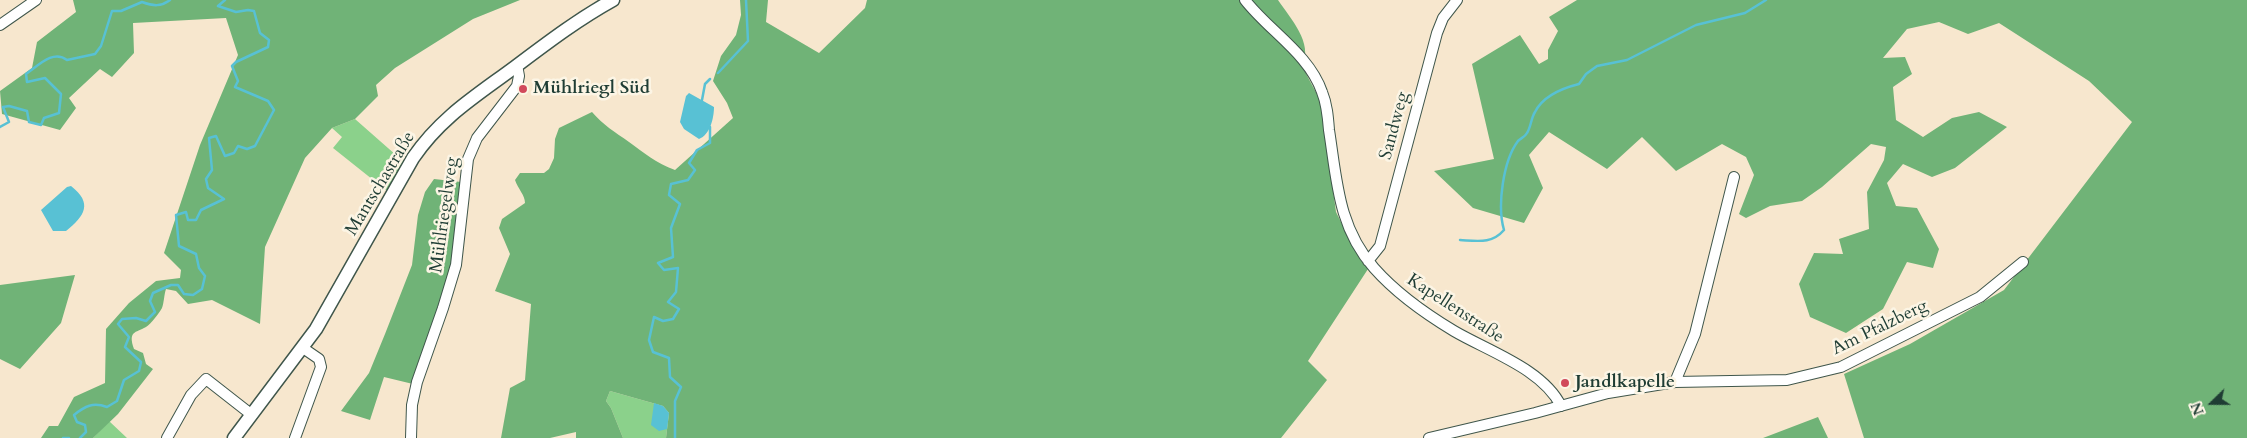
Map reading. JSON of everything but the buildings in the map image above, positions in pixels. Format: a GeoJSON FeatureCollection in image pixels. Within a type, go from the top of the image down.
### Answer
{"type":"FeatureCollection","features":[{"type":"Feature","properties":{"kind":"street"},"geometry":{"type":"LineString","coordinates":[[0,25],[36,0]]}},
{"type":"Feature","properties":{"kind":"street","name":"Mantschastraße"},"geometry":{"type":"LineString","coordinates":[[234,438],[303,348],[328,311],[421,147],[448,117],[573,23],[612,0]]}},
{"type":"Feature","properties":{"kind":"street","name":"Kapellenstraße"},"geometry":{"type":"LineString","coordinates":[[1245,0],[1262,21],[1305,61],[1318,81],[1326,104],[1341,208],[1355,243],[1368,261],[1386,281],[1419,309],[1538,378],[1554,394],[1561,406]]}},
{"type":"Feature","properties":{"kind":"street","name":"Sandweg"},"geometry":{"type":"LineString","coordinates":[[1368,261],[1380,246],[1442,18],[1457,0]]}},
{"type":"Feature","properties":{"kind":"street","name":"Mühlriegelweg"},"geometry":{"type":"LineString","coordinates":[[411,438],[412,405],[416,382],[444,308],[456,264],[468,159],[477,138],[517,86],[519,76],[517,65]]}},
{"type":"Feature","properties":{"kind":"street"},"geometry":{"type":"LineString","coordinates":[[1675,382],[1699,318],[1734,177]]}},
{"type":"Feature","properties":{"kind":"street","name":"Am Pfalzberg"},"geometry":{"type":"LineString","coordinates":[[1561,406],[1608,393],[1675,382],[1787,380],[1841,366],[1980,296],[2023,262]]}},
{"type":"Feature","properties":{"kind":"street"},"geometry":{"type":"LineString","coordinates":[[295,438],[321,367],[319,360],[303,348]]}},
{"type":"Feature","properties":{"kind":"street"},"geometry":{"type":"LineString","coordinates":[[167,438],[191,395],[206,379],[252,415]]}},
{"type":"Feature","properties":{"kind":"street"},"geometry":{"type":"LineString","coordinates":[[1429,438],[1561,406]]}},
{"type":"Feature","properties":{"kind":"green space"},"geometry":{"type":"Polygon","coordinates":[[[73,0],[520,0],[473,19],[395,68],[376,85],[378,96],[355,119],[332,128],[305,158],[265,247],[260,324],[212,300],[188,304],[176,291],[166,289],[163,306],[159,313],[148,326],[132,336],[134,349],[143,353],[146,364],[153,369],[118,414],[93,438],[41,438],[49,426],[58,426],[74,397],[105,383],[106,329],[129,303],[156,281],[180,278],[181,270],[164,253],[200,145],[238,55],[226,18],[133,23],[134,53],[112,77],[100,69],[69,98],[76,108],[60,130],[2,114],[0,91],[32,68],[37,42],[76,12],[73,0]]]}},
{"type":"Feature","properties":{"kind":"green space"},"geometry":{"type":"Polygon","coordinates":[[[740,0],[768,0],[766,22],[819,53],[865,8],[867,0],[1278,0],[1303,40],[1305,57],[1302,66],[1321,102],[1336,212],[1355,250],[1368,269],[1308,361],[1327,380],[1281,438],[666,438],[669,413],[663,406],[610,391],[606,401],[611,408],[623,438],[576,438],[576,432],[550,438],[501,438],[510,388],[525,380],[531,304],[495,291],[510,254],[499,228],[502,219],[525,203],[515,180],[520,173],[544,173],[549,169],[554,158],[555,139],[559,128],[592,112],[605,125],[645,154],[675,170],[733,118],[727,103],[713,81],[721,56],[736,35],[741,15],[740,0]]]}},
{"type":"Feature","properties":{"kind":"green space"},"geometry":{"type":"Polygon","coordinates":[[[1577,0],[2247,0],[2247,438],[1864,438],[1844,374],[1910,344],[2004,290],[2132,122],[2089,81],[1999,23],[1968,34],[1939,22],[1907,29],[1883,58],[1905,57],[1912,74],[1893,87],[1896,120],[1923,137],[1952,118],[1979,112],[2007,127],[1955,168],[1932,177],[1903,164],[1887,183],[1896,206],[1917,208],[1939,249],[1933,268],[1907,262],[1883,309],[1846,333],[1810,317],[1799,284],[1814,253],[1843,254],[1839,239],[1869,229],[1867,192],[1884,160],[1886,147],[1871,144],[1822,187],[1802,201],[1770,206],[1746,218],[1739,214],[1754,175],[1746,157],[1722,144],[1676,171],[1642,137],[1607,169],[1549,132],[1529,155],[1543,188],[1524,223],[1473,208],[1434,171],[1494,159],[1472,64],[1520,35],[1539,64],[1548,59],[1548,50],[1558,31],[1549,17],[1577,0]]]}},
{"type":"Feature","properties":{"kind":"green space"},"geometry":{"type":"Polygon","coordinates":[[[355,119],[405,163],[387,191],[333,148],[342,137],[332,128],[355,119]]]}},
{"type":"Feature","properties":{"kind":"green space"},"geometry":{"type":"Polygon","coordinates":[[[434,179],[461,182],[453,264],[413,384],[384,377],[370,420],[341,411],[369,373],[385,334],[412,265],[418,215],[425,192],[434,179]]]}},
{"type":"Feature","properties":{"kind":"green space"},"geometry":{"type":"Polygon","coordinates":[[[75,275],[61,323],[20,369],[0,359],[0,285],[75,275]]]}},
{"type":"Feature","properties":{"kind":"green space"},"geometry":{"type":"Polygon","coordinates":[[[610,391],[663,406],[669,413],[666,438],[623,438],[611,408],[606,401],[610,391]]]}},
{"type":"Feature","properties":{"kind":"green space"},"geometry":{"type":"Polygon","coordinates":[[[1818,417],[1828,438],[1763,438],[1818,417]]]}},
{"type":"Feature","properties":{"kind":"green space"},"geometry":{"type":"Polygon","coordinates":[[[109,421],[127,438],[93,438],[109,421]]]}},
{"type":"Feature","properties":{"kind":"water"},"geometry":{"type":"Polygon","coordinates":[[[689,93],[714,107],[709,130],[699,139],[684,129],[680,122],[686,96],[689,93]]]}},
{"type":"Feature","properties":{"kind":"water"},"geometry":{"type":"Polygon","coordinates":[[[71,186],[82,198],[84,209],[82,215],[66,231],[53,231],[41,210],[67,187],[71,186]]]}},
{"type":"Feature","properties":{"kind":"water"},"geometry":{"type":"Polygon","coordinates":[[[654,403],[663,406],[669,413],[667,429],[659,431],[651,425],[654,403]]]}},
{"type":"Feature","properties":{"kind":"waterway"},"geometry":{"type":"LineString","coordinates":[[0,127],[9,122],[3,107],[9,106],[27,111],[29,122],[41,125],[44,118],[59,113],[61,94],[45,78],[27,82],[26,74],[51,57],[62,57],[67,60],[95,54],[101,46],[112,11],[121,11],[142,2],[157,5],[170,0]]}},
{"type":"Feature","properties":{"kind":"waterway"},"geometry":{"type":"LineString","coordinates":[[80,438],[86,432],[85,425],[77,422],[74,415],[89,406],[107,407],[117,401],[124,380],[139,371],[141,362],[125,347],[129,337],[118,324],[122,319],[136,318],[146,321],[155,312],[150,301],[153,293],[171,285],[178,285],[184,294],[193,295],[202,289],[205,276],[199,268],[196,254],[179,246],[176,215],[186,212],[188,220],[196,220],[201,210],[224,199],[208,188],[206,179],[212,170],[209,138],[216,136],[225,156],[234,153],[238,146],[247,149],[255,146],[274,110],[268,101],[235,87],[238,81],[232,66],[236,62],[268,47],[269,40],[260,33],[254,11],[236,12],[218,6],[225,0]]}},
{"type":"Feature","properties":{"kind":"waterway"},"geometry":{"type":"LineString","coordinates":[[718,73],[748,41],[746,0]]}},
{"type":"Feature","properties":{"kind":"waterway"},"geometry":{"type":"LineString","coordinates":[[1460,240],[1490,240],[1504,230],[1501,197],[1505,172],[1518,141],[1525,136],[1534,114],[1548,97],[1560,90],[1579,84],[1586,74],[1597,66],[1627,60],[1696,25],[1745,13],[1766,0]]}},
{"type":"Feature","properties":{"kind":"waterway"},"geometry":{"type":"LineString","coordinates":[[702,100],[705,84],[710,79]]}},
{"type":"Feature","properties":{"kind":"waterway"},"geometry":{"type":"LineString","coordinates":[[675,438],[675,401],[681,387],[670,377],[669,358],[653,352],[649,340],[654,317],[663,321],[673,319],[679,309],[668,302],[676,292],[678,268],[664,270],[658,263],[673,257],[671,228],[680,204],[669,195],[671,184],[688,180],[695,170],[689,163],[697,150],[710,143],[710,127]]}},
{"type":"Feature","properties":{"kind":"waterway"},"geometry":{"type":"LineString","coordinates":[[63,438],[69,438]]}},
{"type":"Feature","properties":{"kind":"place","name":"Mühlriegl Süd"},"geometry":{"type":"Point","coordinates":[523,89]}},
{"type":"Feature","properties":{"kind":"place","name":"Jandlkapelle"},"geometry":{"type":"Point","coordinates":[1565,383]}}]}
